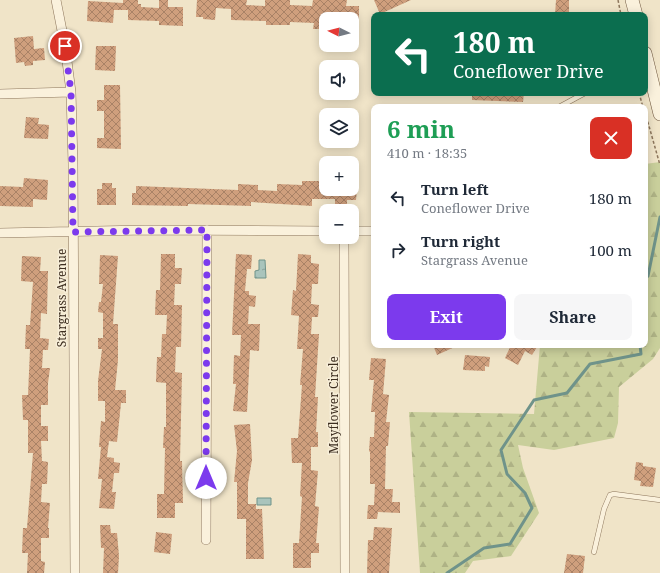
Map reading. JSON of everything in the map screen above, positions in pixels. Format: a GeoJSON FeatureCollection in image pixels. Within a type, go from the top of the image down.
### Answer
{"type":"FeatureCollection","features":[{"type":"Feature","properties":{"kind":"street","name":"Stargrass Avenue"},"geometry":{"type":"LineString","coordinates":[[56,0],[65,46],[71,92],[75,573]]}},
{"type":"Feature","properties":{"kind":"street"},"geometry":{"type":"LineString","coordinates":[[632,0],[635,12]]}},
{"type":"Feature","properties":{"kind":"street"},"geometry":{"type":"LineString","coordinates":[[648,67],[660,114]]}},
{"type":"Feature","properties":{"kind":"street"},"geometry":{"type":"LineString","coordinates":[[0,94],[71,92]]}},
{"type":"Feature","properties":{"kind":"street"},"geometry":{"type":"LineString","coordinates":[[206,540],[207,230]]}},
{"type":"Feature","properties":{"kind":"street"},"geometry":{"type":"LineString","coordinates":[[0,233],[207,230],[319,231]]}},
{"type":"Feature","properties":{"kind":"street"},"geometry":{"type":"LineString","coordinates":[[359,231],[371,231]]}},
{"type":"Feature","properties":{"kind":"street","name":"Mayflower Circle"},"geometry":{"type":"LineString","coordinates":[[344,244],[346,573]]}},
{"type":"Feature","properties":{"kind":"lane"},"geometry":{"type":"LineString","coordinates":[[565,104],[579,96]]}},
{"type":"Feature","properties":{"kind":"lane"},"geometry":{"type":"LineString","coordinates":[[594,552],[604,509],[610,495],[614,494],[660,500]]}},
{"type":"Feature","properties":{"kind":"path"},"geometry":{"type":"LineString","coordinates":[[618,0],[620,12]]}},
{"type":"Feature","properties":{"kind":"path"},"geometry":{"type":"LineString","coordinates":[[648,123],[660,165]]}},
{"type":"Feature","properties":{"kind":"green space"},"geometry":{"type":"Polygon","coordinates":[[[660,162],[660,348],[653,359],[619,387],[618,423],[614,438],[554,450],[518,445],[523,468],[539,513],[511,556],[473,561],[465,573],[420,573],[409,412],[534,414],[540,348],[648,348],[648,164],[660,162]]]}},
{"type":"Feature","properties":{"kind":"water"},"geometry":{"type":"Polygon","coordinates":[[[259,260],[265,260],[266,278],[255,278],[255,271],[259,270],[259,260]]]}},
{"type":"Feature","properties":{"kind":"water"},"geometry":{"type":"Polygon","coordinates":[[[257,498],[271,498],[271,505],[257,505],[257,498]]]}},
{"type":"Feature","properties":{"kind":"building"},"geometry":{"type":"Polygon","coordinates":[[[123,0],[138,0],[138,4],[141,4],[141,7],[159,8],[159,0],[168,0],[168,7],[183,7],[183,26],[159,25],[159,21],[128,20],[128,10],[114,10],[113,23],[87,21],[88,1],[123,3],[123,0]]]}},
{"type":"Feature","properties":{"kind":"building"},"geometry":{"type":"Polygon","coordinates":[[[197,0],[247,0],[246,5],[265,6],[265,0],[290,0],[290,5],[312,6],[313,0],[347,0],[346,6],[359,6],[359,12],[319,12],[319,29],[313,29],[314,23],[290,22],[290,25],[266,25],[266,21],[231,20],[231,9],[216,8],[215,20],[196,17],[197,0]]]}},
{"type":"Feature","properties":{"kind":"building"},"geometry":{"type":"Polygon","coordinates":[[[374,0],[411,0],[384,12],[379,12],[374,0]]]}},
{"type":"Feature","properties":{"kind":"building"},"geometry":{"type":"Polygon","coordinates":[[[556,0],[569,0],[569,12],[555,12],[556,0]]]}},
{"type":"Feature","properties":{"kind":"building"},"geometry":{"type":"Polygon","coordinates":[[[33,36],[34,49],[44,48],[45,60],[33,61],[33,65],[25,66],[24,62],[16,63],[14,38],[33,36]]]}},
{"type":"Feature","properties":{"kind":"building"},"geometry":{"type":"Polygon","coordinates":[[[96,46],[116,46],[115,71],[95,70],[96,46]]]}},
{"type":"Feature","properties":{"kind":"building"},"geometry":{"type":"Polygon","coordinates":[[[104,85],[120,85],[121,149],[97,148],[97,138],[104,138],[104,111],[97,111],[97,100],[104,100],[104,85]]]}},
{"type":"Feature","properties":{"kind":"building"},"geometry":{"type":"Polygon","coordinates":[[[472,96],[524,96],[523,102],[472,100],[472,96]]]}},
{"type":"Feature","properties":{"kind":"building"},"geometry":{"type":"Polygon","coordinates":[[[26,117],[39,118],[38,124],[49,125],[48,139],[24,138],[26,117]]]}},
{"type":"Feature","properties":{"kind":"building"},"geometry":{"type":"Polygon","coordinates":[[[24,178],[48,180],[47,200],[33,199],[33,207],[0,206],[0,186],[23,187],[24,178]]]}},
{"type":"Feature","properties":{"kind":"building"},"geometry":{"type":"Polygon","coordinates":[[[302,181],[319,181],[319,196],[356,196],[356,200],[347,200],[347,204],[335,204],[335,199],[312,199],[312,206],[251,202],[251,206],[188,204],[188,206],[132,205],[132,193],[136,193],[136,186],[238,190],[238,184],[258,185],[258,190],[277,191],[277,184],[302,185],[302,181]]]}},
{"type":"Feature","properties":{"kind":"building"},"geometry":{"type":"Polygon","coordinates":[[[102,183],[112,183],[112,188],[116,188],[116,205],[97,205],[97,189],[102,189],[102,183]]]}},
{"type":"Feature","properties":{"kind":"building"},"geometry":{"type":"Polygon","coordinates":[[[161,254],[175,254],[175,268],[182,268],[181,284],[175,284],[174,305],[182,305],[181,347],[176,347],[175,372],[182,373],[180,461],[182,461],[183,503],[175,503],[175,518],[157,518],[157,494],[164,494],[165,448],[163,448],[164,427],[166,427],[166,383],[156,382],[157,357],[161,357],[162,334],[166,334],[167,315],[155,315],[156,290],[160,290],[161,254]]]}},
{"type":"Feature","properties":{"kind":"building"},"geometry":{"type":"Polygon","coordinates":[[[236,254],[252,255],[251,269],[247,269],[245,291],[249,291],[249,295],[256,296],[255,307],[249,306],[248,324],[260,324],[259,351],[250,350],[247,412],[233,411],[236,384],[233,384],[234,355],[240,356],[241,335],[232,335],[236,254]]]}},
{"type":"Feature","properties":{"kind":"building"},"geometry":{"type":"Polygon","coordinates":[[[298,254],[311,255],[311,263],[319,264],[318,284],[312,284],[311,304],[319,305],[318,317],[312,317],[311,334],[319,334],[315,397],[318,397],[316,432],[318,432],[318,447],[311,447],[311,470],[318,471],[315,506],[319,507],[316,543],[319,543],[319,553],[311,553],[311,568],[293,568],[293,543],[299,543],[302,497],[300,496],[302,463],[292,463],[291,438],[298,438],[302,385],[300,385],[303,349],[297,349],[299,316],[291,315],[293,290],[296,291],[298,254]]]}},
{"type":"Feature","properties":{"kind":"building"},"geometry":{"type":"Polygon","coordinates":[[[100,255],[118,256],[113,324],[118,324],[118,360],[115,390],[126,390],[126,403],[121,403],[117,442],[109,441],[107,457],[114,458],[114,462],[120,463],[119,473],[114,473],[112,492],[116,492],[114,509],[99,508],[102,479],[98,479],[101,447],[99,447],[101,421],[105,422],[105,401],[98,401],[98,381],[102,349],[98,349],[98,338],[103,338],[103,313],[98,312],[103,284],[99,284],[100,255]]]}},
{"type":"Feature","properties":{"kind":"building"},"geometry":{"type":"Polygon","coordinates":[[[22,256],[41,257],[40,271],[48,271],[47,314],[41,313],[40,338],[49,339],[48,350],[43,350],[42,368],[50,368],[48,405],[41,405],[41,426],[48,426],[48,441],[41,441],[42,461],[48,462],[47,484],[42,484],[41,502],[50,503],[48,528],[49,538],[41,538],[41,561],[45,562],[44,573],[27,573],[28,553],[22,553],[23,528],[27,528],[33,453],[28,453],[28,420],[23,420],[22,395],[28,395],[30,349],[25,349],[26,325],[30,325],[33,282],[21,281],[22,256]]]}},
{"type":"Feature","properties":{"kind":"building"},"geometry":{"type":"Polygon","coordinates":[[[434,348],[452,348],[437,355],[434,348]]]}},
{"type":"Feature","properties":{"kind":"building"},"geometry":{"type":"Polygon","coordinates":[[[510,348],[536,348],[532,355],[525,351],[518,365],[505,358],[510,348]]]}},
{"type":"Feature","properties":{"kind":"building"},"geometry":{"type":"Polygon","coordinates":[[[465,355],[490,357],[489,367],[485,366],[485,371],[463,370],[465,355]]]}},
{"type":"Feature","properties":{"kind":"building"},"geometry":{"type":"Polygon","coordinates":[[[371,358],[386,359],[383,394],[389,395],[386,422],[390,422],[388,446],[386,446],[385,489],[393,489],[392,502],[400,502],[400,513],[378,512],[377,519],[367,519],[368,505],[374,505],[375,484],[370,484],[369,451],[370,437],[374,437],[375,412],[371,412],[374,380],[369,380],[371,358]]]}},
{"type":"Feature","properties":{"kind":"building"},"geometry":{"type":"Polygon","coordinates":[[[250,424],[252,460],[248,483],[248,504],[256,504],[256,509],[262,509],[264,559],[246,559],[246,519],[237,519],[237,482],[234,482],[237,451],[234,425],[250,424]]]}},
{"type":"Feature","properties":{"kind":"building"},"geometry":{"type":"Polygon","coordinates":[[[636,462],[643,463],[643,466],[656,468],[653,487],[640,486],[641,481],[634,480],[636,462]]]}},
{"type":"Feature","properties":{"kind":"building"},"geometry":{"type":"Polygon","coordinates":[[[100,525],[110,525],[111,533],[117,533],[119,556],[118,573],[103,573],[104,548],[101,548],[100,525]]]}},
{"type":"Feature","properties":{"kind":"building"},"geometry":{"type":"Polygon","coordinates":[[[374,527],[392,528],[389,573],[367,573],[368,540],[373,540],[374,527]]]}},
{"type":"Feature","properties":{"kind":"building"},"geometry":{"type":"Polygon","coordinates":[[[156,532],[172,534],[170,554],[154,552],[156,532]]]}},
{"type":"Feature","properties":{"kind":"building"},"geometry":{"type":"Polygon","coordinates":[[[567,554],[585,556],[583,573],[564,573],[567,554]]]}},
{"type":"Feature","properties":{"kind":"waterway"},"geometry":{"type":"LineString","coordinates":[[648,276],[660,217]]}},
{"type":"Feature","properties":{"kind":"waterway"},"geometry":{"type":"LineString","coordinates":[[447,573],[484,548],[510,544],[532,508],[525,493],[507,474],[501,450],[534,400],[567,393],[590,364],[641,354],[640,348]]}},
{"type":"Feature","properties":{"kind":"route"},"geometry":{"type":"LineString","coordinates":[[65,46],[71,92],[73,232],[207,230],[206,478]]}}]}
